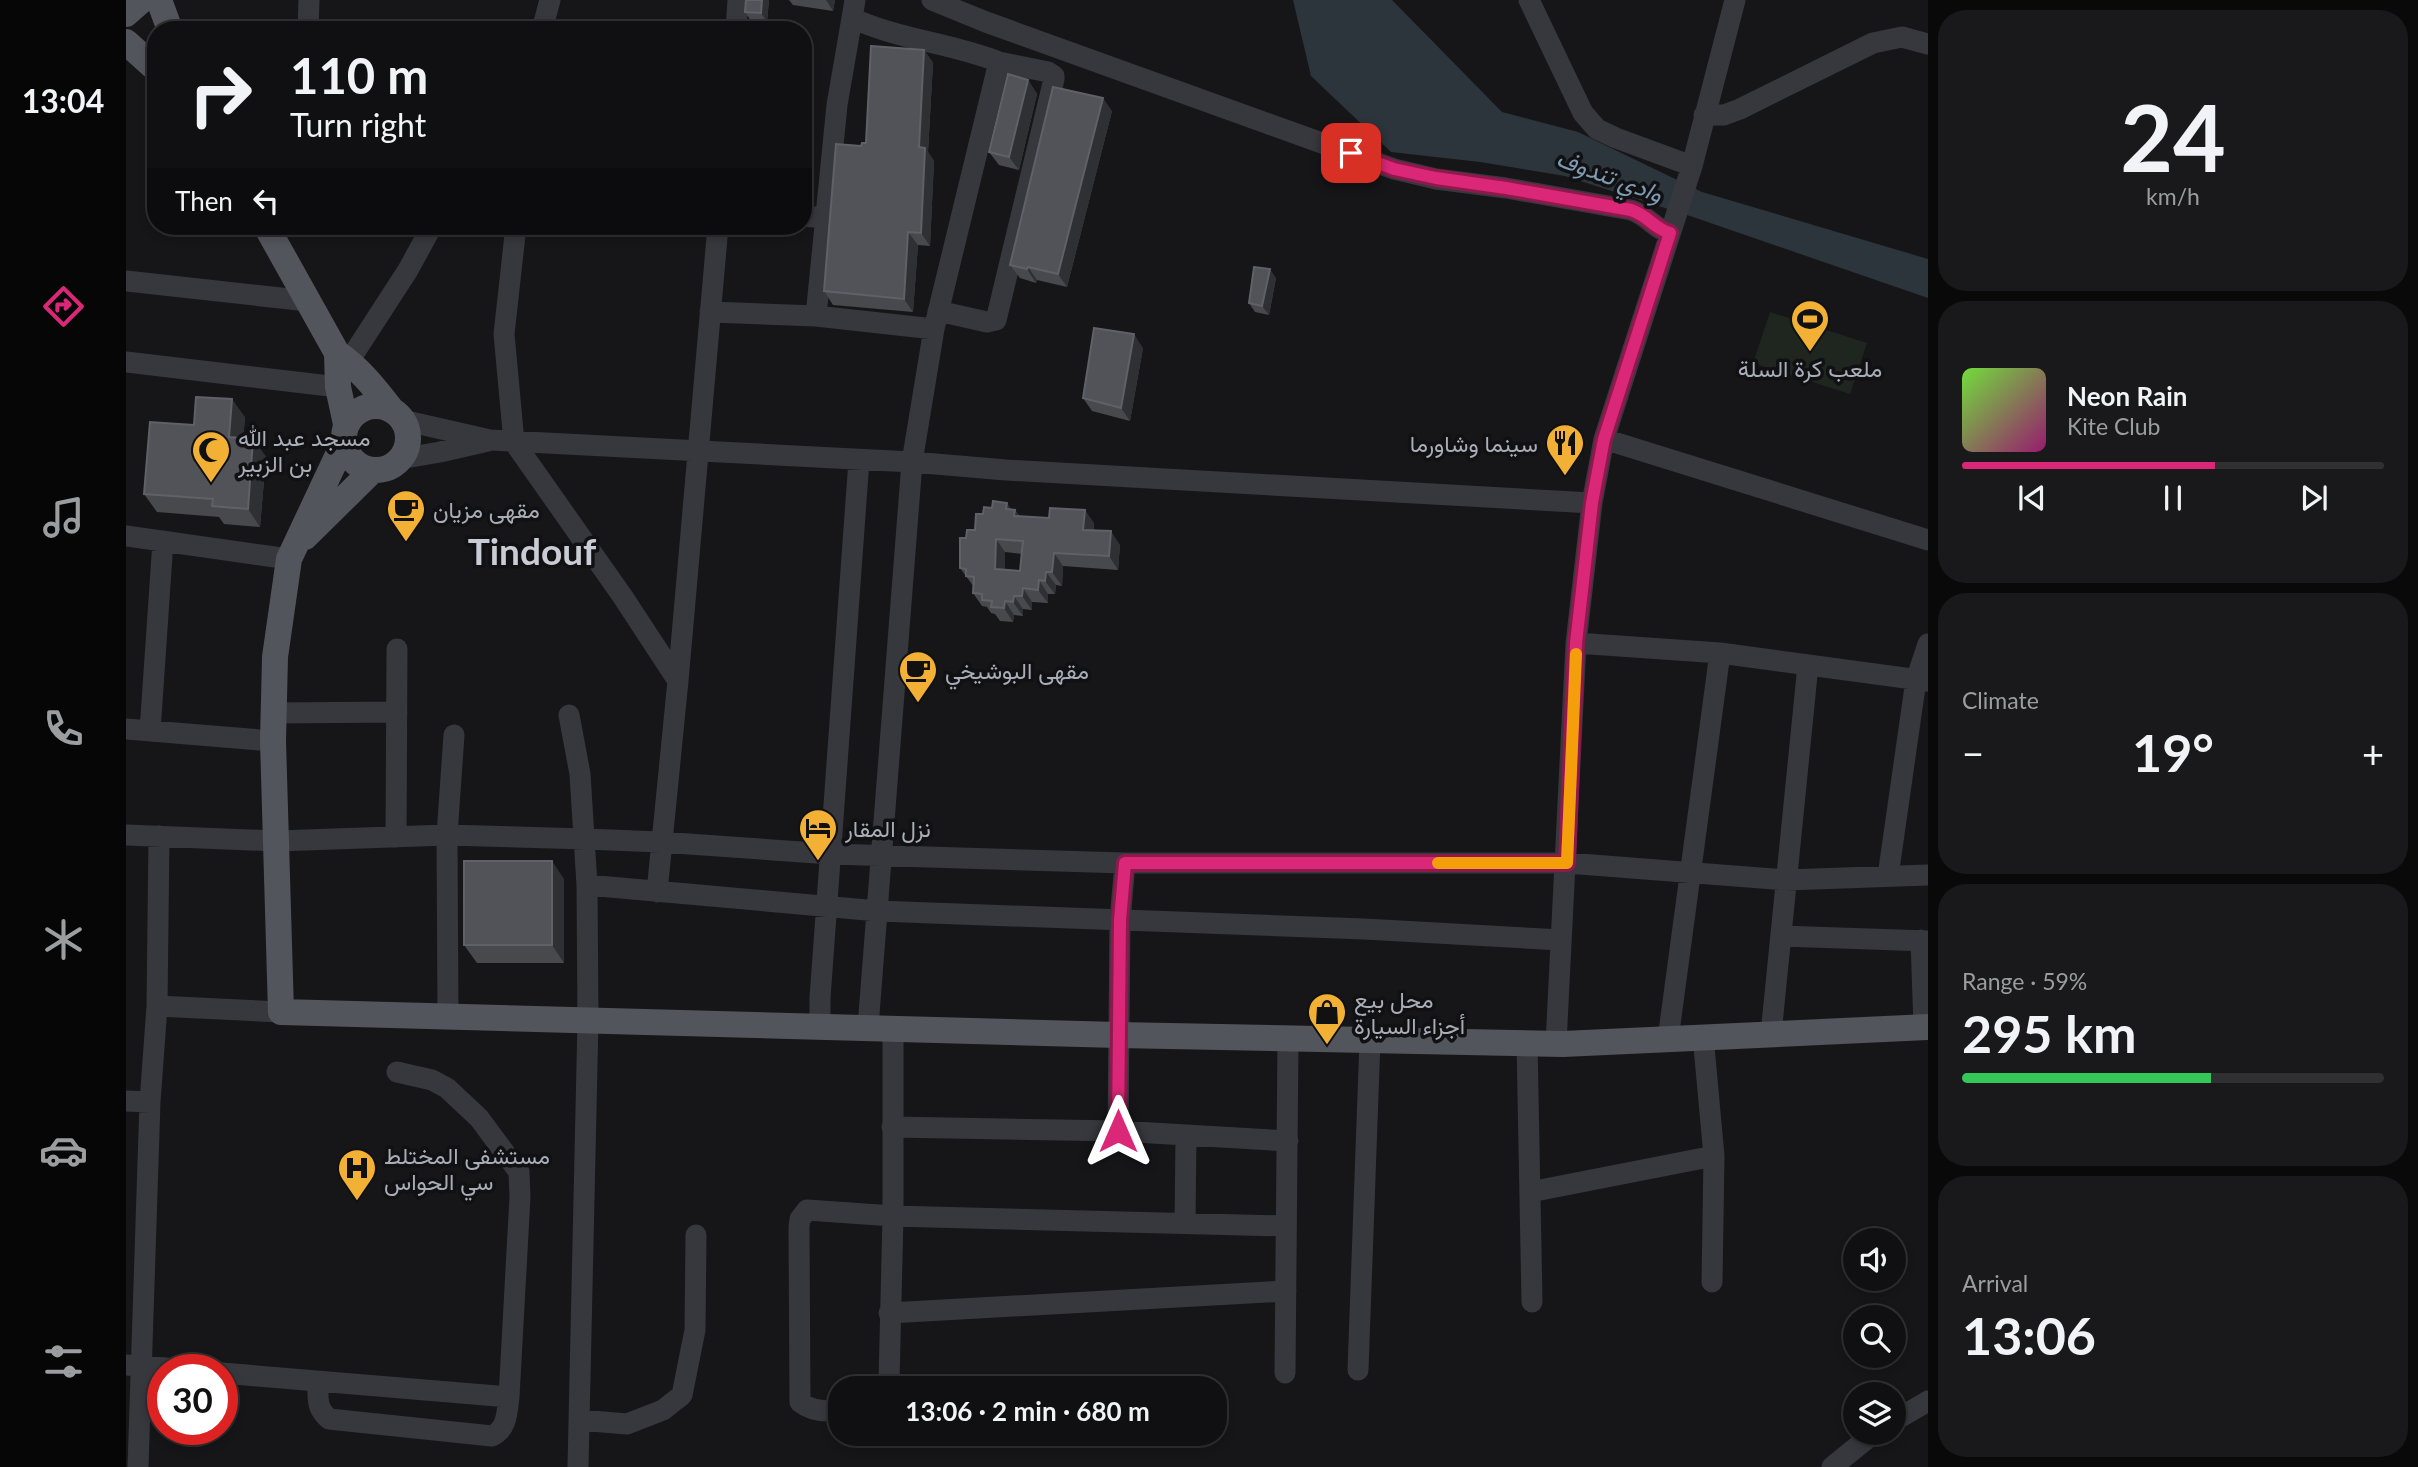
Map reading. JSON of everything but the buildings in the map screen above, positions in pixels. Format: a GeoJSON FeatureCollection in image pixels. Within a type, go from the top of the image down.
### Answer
{"type":"FeatureCollection","features":[{"type":"Feature","properties":{"kind":"main road"},"geometry":{"type":"LineString","coordinates":[[126,14],[142,0]]}},
{"type":"Feature","properties":{"kind":"main road"},"geometry":{"type":"LineString","coordinates":[[159,0],[167,21]]}},
{"type":"Feature","properties":{"kind":"main road"},"geometry":{"type":"LineString","coordinates":[[126,42],[147,61]]}},
{"type":"Feature","properties":{"kind":"main road"},"geometry":{"type":"LineString","coordinates":[[271,235],[307,301],[343,357],[374,387],[396,414],[407,429],[408,440],[400,459],[393,465],[373,470],[292,553]]}},
{"type":"Feature","properties":{"kind":"main road"},"geometry":{"type":"LineString","coordinates":[[343,357],[338,387],[346,450],[357,464],[373,470]]}},
{"type":"Feature","properties":{"kind":"main road"},"geometry":{"type":"LineString","coordinates":[[396,414],[381,406],[370,406],[352,416],[292,553],[275,657],[273,741],[281,1012],[1556,1044],[1926,1027]]}},
{"type":"Feature","properties":{"kind":"street"},"geometry":{"type":"LineString","coordinates":[[308,21],[309,0]]}},
{"type":"Feature","properties":{"kind":"street"},"geometry":{"type":"LineString","coordinates":[[544,21],[550,0]]}},
{"type":"Feature","properties":{"kind":"street"},"geometry":{"type":"LineString","coordinates":[[737,21],[738,0]]}},
{"type":"Feature","properties":{"kind":"street"},"geometry":{"type":"LineString","coordinates":[[932,0],[986,22],[1394,169],[1631,210],[1643,214],[1656,227],[1670,233]]}},
{"type":"Feature","properties":{"kind":"street"},"geometry":{"type":"LineString","coordinates":[[1530,0],[1583,113],[1597,128],[1616,138],[1692,166]]}},
{"type":"Feature","properties":{"kind":"street"},"geometry":{"type":"LineString","coordinates":[[1556,1044],[1576,643],[1592,503],[1604,439],[1692,166],[1735,0]]}},
{"type":"Feature","properties":{"kind":"street"},"geometry":{"type":"LineString","coordinates":[[710,312],[987,322],[996,320],[1054,76],[1048,72],[999,62],[970,51],[876,29],[853,9]]}},
{"type":"Feature","properties":{"kind":"street"},"geometry":{"type":"LineString","coordinates":[[816,316],[814,217],[853,9]]}},
{"type":"Feature","properties":{"kind":"street"},"geometry":{"type":"LineString","coordinates":[[1704,116],[1724,115],[1740,109],[1872,43],[1902,37],[1928,44]]}},
{"type":"Feature","properties":{"kind":"street"},"geometry":{"type":"LineString","coordinates":[[889,1376],[892,1127],[881,1028],[878,911],[912,462],[936,320],[999,62]]}},
{"type":"Feature","properties":{"kind":"street"},"geometry":{"type":"LineString","coordinates":[[343,357],[408,270],[427,235]]}},
{"type":"Feature","properties":{"kind":"street"},"geometry":{"type":"LineString","coordinates":[[515,235],[504,334],[514,442],[678,681]]}},
{"type":"Feature","properties":{"kind":"street"},"geometry":{"type":"LineString","coordinates":[[657,892],[717,235]]}},
{"type":"Feature","properties":{"kind":"street"},"geometry":{"type":"LineString","coordinates":[[126,281],[307,301]]}},
{"type":"Feature","properties":{"kind":"street"},"geometry":{"type":"LineString","coordinates":[[126,362],[338,387]]}},
{"type":"Feature","properties":{"kind":"street"},"geometry":{"type":"LineString","coordinates":[[396,414],[490,440],[514,442],[912,462],[1020,471],[1592,503]]}},
{"type":"Feature","properties":{"kind":"street"},"geometry":{"type":"LineString","coordinates":[[1604,439],[1928,540]]}},
{"type":"Feature","properties":{"kind":"street"},"geometry":{"type":"LineString","coordinates":[[400,459],[490,440]]}},
{"type":"Feature","properties":{"kind":"street"},"geometry":{"type":"LineString","coordinates":[[820,1027],[859,460]]}},
{"type":"Feature","properties":{"kind":"street"},"geometry":{"type":"LineString","coordinates":[[126,536],[292,553]]}},
{"type":"Feature","properties":{"kind":"street"},"geometry":{"type":"LineString","coordinates":[[150,731],[163,541]]}},
{"type":"Feature","properties":{"kind":"street"},"geometry":{"type":"LineString","coordinates":[[1576,643],[1720,653],[1922,680]]}},
{"type":"Feature","properties":{"kind":"street"},"geometry":{"type":"LineString","coordinates":[[1888,876],[1928,644]]}},
{"type":"Feature","properties":{"kind":"street"},"geometry":{"type":"LineString","coordinates":[[396,837],[397,649]]}},
{"type":"Feature","properties":{"kind":"street"},"geometry":{"type":"LineString","coordinates":[[1668,1039],[1720,653]]}},
{"type":"Feature","properties":{"kind":"street"},"geometry":{"type":"LineString","coordinates":[[1771,1034],[1808,665]]}},
{"type":"Feature","properties":{"kind":"street"},"geometry":{"type":"LineString","coordinates":[[274,713],[397,712]]}},
{"type":"Feature","properties":{"kind":"street"},"geometry":{"type":"LineString","coordinates":[[569,715],[580,774],[587,885],[588,1020],[578,1467]]}},
{"type":"Feature","properties":{"kind":"street"},"geometry":{"type":"LineString","coordinates":[[126,729],[273,741]]}},
{"type":"Feature","properties":{"kind":"street"},"geometry":{"type":"LineString","coordinates":[[448,1017],[447,835],[454,735]]}},
{"type":"Feature","properties":{"kind":"street"},"geometry":{"type":"LineString","coordinates":[[126,835],[277,841],[447,835],[660,842],[830,854],[1125,863],[1567,863],[1786,880],[1928,875]]}},
{"type":"Feature","properties":{"kind":"street"},"geometry":{"type":"LineString","coordinates":[[138,1467],[134,1365],[157,1006],[159,836]]}},
{"type":"Feature","properties":{"kind":"street"},"geometry":{"type":"LineString","coordinates":[[1118,1131],[1120,920],[1125,863]]}},
{"type":"Feature","properties":{"kind":"street"},"geometry":{"type":"LineString","coordinates":[[587,885],[878,911],[1364,929],[1561,940]]}},
{"type":"Feature","properties":{"kind":"street"},"geometry":{"type":"LineString","coordinates":[[1780,936],[1924,940],[1926,1027]]}},
{"type":"Feature","properties":{"kind":"street"},"geometry":{"type":"LineString","coordinates":[[157,1006],[281,1012]]}},
{"type":"Feature","properties":{"kind":"street"},"geometry":{"type":"LineString","coordinates":[[1703,1037],[1714,1156],[1712,1282]]}},
{"type":"Feature","properties":{"kind":"street"},"geometry":{"type":"LineString","coordinates":[[1285,1373],[1288,1038]]}},
{"type":"Feature","properties":{"kind":"street"},"geometry":{"type":"LineString","coordinates":[[1358,1370],[1370,1040]]}},
{"type":"Feature","properties":{"kind":"street"},"geometry":{"type":"LineString","coordinates":[[1527,1043],[1532,1302]]}},
{"type":"Feature","properties":{"kind":"street"},"geometry":{"type":"LineString","coordinates":[[318,1382],[318,1405],[329,1419],[492,1436],[503,1428],[509,1398],[520,1197],[519,1172],[479,1118],[447,1088],[432,1080],[397,1072]]}},
{"type":"Feature","properties":{"kind":"street"},"geometry":{"type":"LineString","coordinates":[[126,1101],[150,1102]]}},
{"type":"Feature","properties":{"kind":"street"},"geometry":{"type":"LineString","coordinates":[[892,1127],[1118,1131],[1288,1141]]}},
{"type":"Feature","properties":{"kind":"street"},"geometry":{"type":"LineString","coordinates":[[1185,1223],[1186,1135]]}},
{"type":"Feature","properties":{"kind":"street"},"geometry":{"type":"LineString","coordinates":[[1530,1192],[1714,1156]]}},
{"type":"Feature","properties":{"kind":"street"},"geometry":{"type":"LineString","coordinates":[[828,1411],[807,1408],[800,1402],[800,1219],[807,1210],[892,1216],[1286,1226]]}},
{"type":"Feature","properties":{"kind":"street"},"geometry":{"type":"LineString","coordinates":[[579,1420],[627,1424],[663,1410],[682,1395],[695,1330],[696,1235]]}},
{"type":"Feature","properties":{"kind":"street"},"geometry":{"type":"LineString","coordinates":[[890,1313],[1286,1291]]}},
{"type":"Feature","properties":{"kind":"street"},"geometry":{"type":"LineString","coordinates":[[238,1374],[509,1398]]}},
{"type":"Feature","properties":{"kind":"street"},"geometry":{"type":"LineString","coordinates":[[1906,1415],[1928,1401]]}},
{"type":"Feature","properties":{"kind":"street"},"geometry":{"type":"LineString","coordinates":[[1832,1467],[1859,1445]]}},
{"type":"Feature","properties":{"kind":"shaded area","name":"ملعب كرة السلة"},"geometry":{"type":"Polygon","coordinates":[[[1770,312],[1867,343],[1850,394],[1753,363],[1770,312]]]}},
{"type":"Feature","properties":{"kind":"water","name":"وادي تندوف"},"geometry":{"type":"Polygon","coordinates":[[[1293,0],[1392,0],[1502,112],[1578,132],[1702,192],[1928,259],[1928,298],[1565,176],[1480,162],[1391,152],[1311,76],[1293,0]]]}},
{"type":"Feature","properties":{"kind":"slow traffic"},"geometry":{"type":"LineString","coordinates":[[1438,863],[1567,863],[1576,654]]}},
{"type":"Feature","properties":{"kind":"place","name":"ملعب كرة السلة"},"geometry":{"type":"Point","coordinates":[1810,353]}},
{"type":"Feature","properties":{"kind":"place","name":"سينما وشاورما"},"geometry":{"type":"Point","coordinates":[1565,477]}},
{"type":"Feature","properties":{"kind":"place","name":"مسجد عبد الله بن الزبير"},"geometry":{"type":"Point","coordinates":[211,484]}},
{"type":"Feature","properties":{"kind":"place","name":"مقهى مزيان"},"geometry":{"type":"Point","coordinates":[406,543]}},
{"type":"Feature","properties":{"kind":"place","name":"مقهى البوشيخي"},"geometry":{"type":"Point","coordinates":[918,704]}},
{"type":"Feature","properties":{"kind":"place","name":"نزل المقار"},"geometry":{"type":"Point","coordinates":[818,862]}},
{"type":"Feature","properties":{"kind":"place","name":"محل بيع أجزاء السيارة"},"geometry":{"type":"Point","coordinates":[1327,1046]}},
{"type":"Feature","properties":{"kind":"place","name":"مستشفى المختلط سي الحواس"},"geometry":{"type":"Point","coordinates":[357,1202]}},
{"type":"Feature","properties":{"kind":"district","name":"Tindouf"},"geometry":{"type":"Point","coordinates":[532,550]}},
{"type":"Feature","properties":{"kind":"route"},"geometry":{"type":"LineString","coordinates":[[1118,1131],[1120,920],[1125,863],[1567,863],[1576,643],[1592,503],[1604,439],[1670,233],[1660,230],[1643,214],[1631,210],[1436,178],[1394,169],[1351,153]]}}]}
